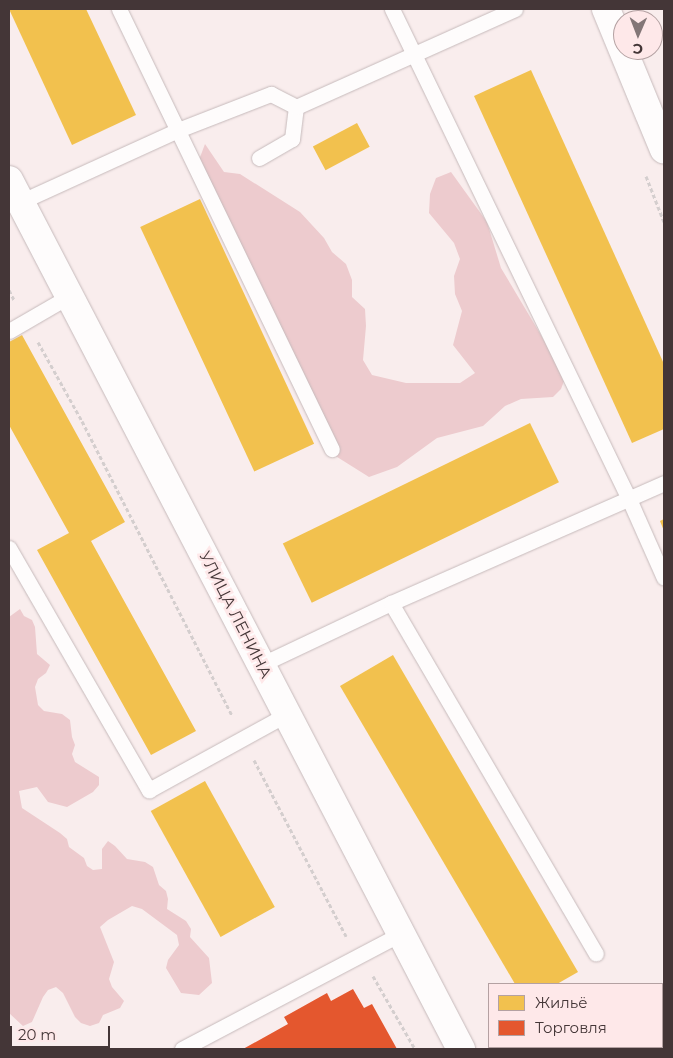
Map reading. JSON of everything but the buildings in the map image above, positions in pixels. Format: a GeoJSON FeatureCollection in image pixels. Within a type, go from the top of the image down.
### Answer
{"type":"FeatureCollection","features":[{"type":"Feature","properties":{"kind":"street"},"geometry":{"type":"LineString","coordinates":[[606,9],[664,150]]}},
{"type":"Feature","properties":{"kind":"street","name":"УЛИЦА ЛЕНИНА"},"geometry":{"type":"LineString","coordinates":[[15,191],[71,295],[260,665],[461,1049]]}},
{"type":"Feature","properties":{"kind":"lane"},"geometry":{"type":"LineString","coordinates":[[118,9],[332,449]]}},
{"type":"Feature","properties":{"kind":"lane"},"geometry":{"type":"LineString","coordinates":[[392,9],[629,499],[664,578]]}},
{"type":"Feature","properties":{"kind":"lane"},"geometry":{"type":"LineString","coordinates":[[296,107],[414,56],[473,26],[515,9]]}},
{"type":"Feature","properties":{"kind":"lane"},"geometry":{"type":"LineString","coordinates":[[15,191],[271,94],[296,107]]}},
{"type":"Feature","properties":{"kind":"lane"},"geometry":{"type":"LineString","coordinates":[[259,158],[292,139],[296,107]]}},
{"type":"Feature","properties":{"kind":"lane"},"geometry":{"type":"LineString","coordinates":[[9,331],[71,295]]}},
{"type":"Feature","properties":{"kind":"lane"},"geometry":{"type":"LineString","coordinates":[[260,665],[391,603],[664,483]]}},
{"type":"Feature","properties":{"kind":"lane"},"geometry":{"type":"LineString","coordinates":[[9,548],[149,790],[287,714]]}},
{"type":"Feature","properties":{"kind":"lane"},"geometry":{"type":"LineString","coordinates":[[391,603],[596,954]]}},
{"type":"Feature","properties":{"kind":"lane"},"geometry":{"type":"LineString","coordinates":[[182,1049],[400,934]]}},
{"type":"Feature","properties":{"kind":"path"},"geometry":{"type":"LineString","coordinates":[[9,290],[82,421],[343,933],[361,954],[415,1049]]}},
{"type":"Feature","properties":{"kind":"shaded area"},"geometry":{"type":"Polygon","coordinates":[[[205,144],[224,172],[240,174],[300,212],[324,238],[332,252],[346,264],[352,280],[352,297],[365,309],[366,326],[363,360],[372,375],[406,383],[460,383],[475,373],[453,345],[462,311],[455,294],[454,276],[460,259],[454,243],[429,213],[430,194],[436,178],[451,172],[487,222],[501,268],[554,357],[564,381],[561,389],[553,397],[521,399],[505,406],[483,426],[437,438],[397,467],[369,477],[326,450],[199,160],[205,144]]]}},
{"type":"Feature","properties":{"kind":"shaded area"},"geometry":{"type":"Polygon","coordinates":[[[20,609],[24,616],[32,620],[35,627],[37,654],[50,665],[46,673],[38,679],[35,687],[38,705],[44,711],[62,714],[70,720],[75,745],[72,754],[75,762],[99,777],[99,785],[93,792],[67,807],[48,802],[37,787],[19,791],[22,808],[67,839],[69,847],[84,858],[87,866],[93,870],[102,869],[102,849],[108,841],[127,859],[145,862],[153,867],[159,885],[166,891],[168,899],[167,909],[186,921],[191,929],[190,937],[209,958],[212,983],[199,995],[181,993],[166,968],[168,960],[179,945],[177,935],[142,909],[132,906],[100,927],[114,962],[109,979],[112,987],[124,1001],[120,1008],[103,1015],[99,1023],[90,1026],[81,1023],[75,1017],[63,993],[56,987],[48,990],[43,997],[32,1022],[23,1026],[9,1013],[9,617],[20,609]]]}}]}
